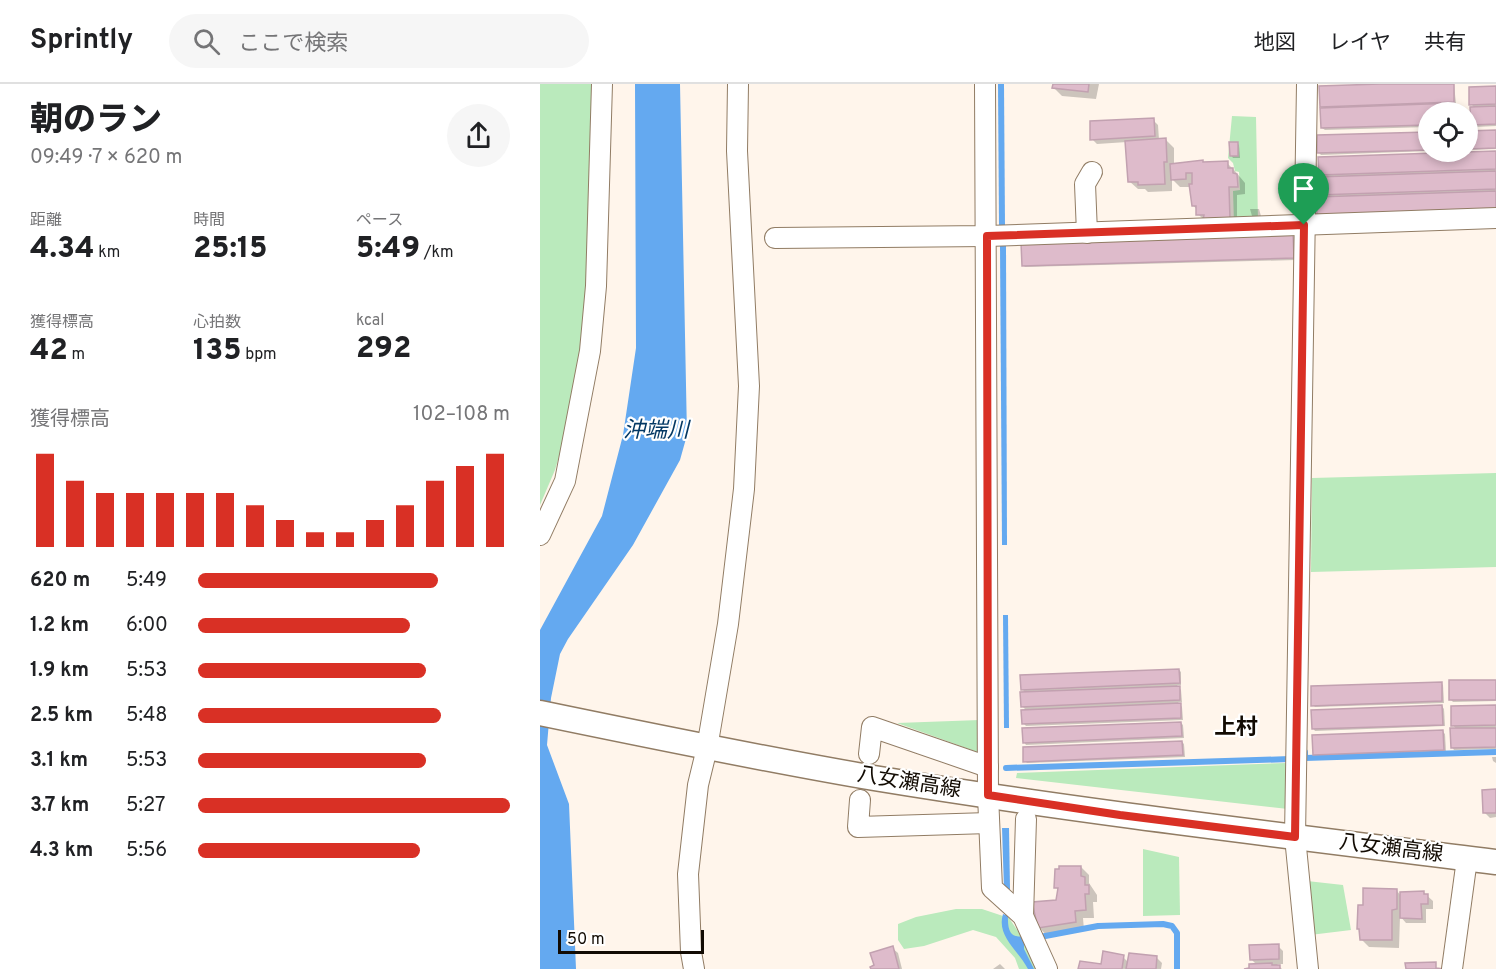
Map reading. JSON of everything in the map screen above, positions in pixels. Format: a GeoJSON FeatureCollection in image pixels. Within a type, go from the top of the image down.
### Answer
{"type":"FeatureCollection","features":[{"type":"Feature","properties":{"kind":"main road","name":"八女瀬高線"},"geometry":{"type":"LineString","coordinates":[[540,713],[704,747],[874,778],[1120,815],[1496,862]]}},
{"type":"Feature","properties":{"kind":"street"},"geometry":{"type":"LineString","coordinates":[[540,536],[565,481],[590,351],[596,286],[602,84]]}},
{"type":"Feature","properties":{"kind":"street"},"geometry":{"type":"LineString","coordinates":[[694,969],[691,952],[688,874],[704,747],[728,624],[744,489],[749,386],[738,151],[738,84]]}},
{"type":"Feature","properties":{"kind":"street"},"geometry":{"type":"LineString","coordinates":[[985,84],[988,795],[992,888],[1023,916],[1047,969]]}},
{"type":"Feature","properties":{"kind":"street"},"geometry":{"type":"LineString","coordinates":[[1307,84],[1295,837],[1308,969]]}},
{"type":"Feature","properties":{"kind":"street"},"geometry":{"type":"LineString","coordinates":[[1087,232],[1085,184],[1092,172]]}},
{"type":"Feature","properties":{"kind":"street"},"geometry":{"type":"LineString","coordinates":[[775,238],[987,236],[1496,218]]}},
{"type":"Feature","properties":{"kind":"street"},"geometry":{"type":"LineString","coordinates":[[868,754],[872,727],[988,767]]}},
{"type":"Feature","properties":{"kind":"street"},"geometry":{"type":"LineString","coordinates":[[860,800],[858,827],[989,823]]}},
{"type":"Feature","properties":{"kind":"street"},"geometry":{"type":"LineString","coordinates":[[1023,916],[1026,819]]}},
{"type":"Feature","properties":{"kind":"street"},"geometry":{"type":"LineString","coordinates":[[1452,969],[1467,859]]}},
{"type":"Feature","properties":{"kind":"green space"},"geometry":{"type":"Polygon","coordinates":[[[540,84],[597,84],[593,246],[580,384],[555,470],[540,505],[540,84]]]}},
{"type":"Feature","properties":{"kind":"green space"},"geometry":{"type":"Polygon","coordinates":[[[1232,116],[1256,117],[1258,222],[1234,223],[1233,191],[1240,190],[1239,172],[1235,171],[1233,163],[1228,158],[1232,116]]]}},
{"type":"Feature","properties":{"kind":"green space"},"geometry":{"type":"Polygon","coordinates":[[[1496,473],[1496,567],[1311,572],[1312,478],[1496,473]]]}},
{"type":"Feature","properties":{"kind":"green space"},"geometry":{"type":"Polygon","coordinates":[[[980,720],[980,753],[897,723],[980,720]]]}},
{"type":"Feature","properties":{"kind":"green space"},"geometry":{"type":"Polygon","coordinates":[[[1286,763],[1288,809],[1016,778],[1017,773],[1286,763]]]}},
{"type":"Feature","properties":{"kind":"green space"},"geometry":{"type":"Polygon","coordinates":[[[1143,849],[1179,857],[1180,915],[1143,916],[1143,849]]]}},
{"type":"Feature","properties":{"kind":"green space"},"geometry":{"type":"Polygon","coordinates":[[[1307,881],[1343,885],[1351,930],[1310,935],[1307,881]]]}},
{"type":"Feature","properties":{"kind":"green space"},"geometry":{"type":"Polygon","coordinates":[[[956,909],[982,909],[1009,918],[1024,940],[1037,969],[1019,969],[1015,958],[996,937],[973,930],[924,946],[904,949],[898,940],[898,924],[916,917],[956,909]]]}},
{"type":"Feature","properties":{"kind":"water","name":"沖端川"},"geometry":{"type":"Polygon","coordinates":[[[635,84],[680,84],[687,435],[680,460],[633,545],[560,654],[551,698],[547,745],[569,804],[576,969],[540,969],[540,630],[602,516],[623,435],[636,348],[635,84]]]}},
{"type":"Feature","properties":{"kind":"water"},"geometry":{"type":"Polygon","coordinates":[[[998,84],[1004,84],[1005,227],[999,227],[998,84]]]}},
{"type":"Feature","properties":{"kind":"water"},"geometry":{"type":"Polygon","coordinates":[[[1006,244],[1007,545],[1002,545],[1000,245],[1006,244]]]}},
{"type":"Feature","properties":{"kind":"water"},"geometry":{"type":"Polygon","coordinates":[[[1003,615],[1008,615],[1009,728],[1004,728],[1003,615]]]}},
{"type":"Feature","properties":{"kind":"water"},"geometry":{"type":"Polygon","coordinates":[[[1002,828],[1009,828],[1010,889],[1004,889],[1002,828]]]}},
{"type":"Feature","properties":{"kind":"water"},"geometry":{"type":"Polygon","coordinates":[[[1003,914],[1008,916],[1012,934],[1026,936],[1039,934],[1040,937],[1024,944],[1024,949],[1034,969],[1028,969],[1005,936],[1003,914]]]}},
{"type":"Feature","properties":{"kind":"building"},"geometry":{"type":"Polygon","coordinates":[[[1053,84],[1089,84],[1088,92],[1052,88],[1053,84]]]}},
{"type":"Feature","properties":{"kind":"building"},"geometry":{"type":"Polygon","coordinates":[[[1454,84],[1454,102],[1320,107],[1319,86],[1454,84]]]}},
{"type":"Feature","properties":{"kind":"building"},"geometry":{"type":"Polygon","coordinates":[[[1496,86],[1496,104],[1478,105],[1478,102],[1469,102],[1469,87],[1496,86]]]}},
{"type":"Feature","properties":{"kind":"building"},"geometry":{"type":"Polygon","coordinates":[[[1418,104],[1418,125],[1321,128],[1320,108],[1418,104]]]}},
{"type":"Feature","properties":{"kind":"building"},"geometry":{"type":"Polygon","coordinates":[[[1496,106],[1496,124],[1478,125],[1478,107],[1496,106]]]}},
{"type":"Feature","properties":{"kind":"building"},"geometry":{"type":"Polygon","coordinates":[[[1154,118],[1155,136],[1090,140],[1090,121],[1154,118]]]}},
{"type":"Feature","properties":{"kind":"building"},"geometry":{"type":"Polygon","coordinates":[[[1496,130],[1496,148],[1478,149],[1478,131],[1496,130]]]}},
{"type":"Feature","properties":{"kind":"building"},"geometry":{"type":"Polygon","coordinates":[[[1418,132],[1418,150],[1317,153],[1317,135],[1418,132]]]}},
{"type":"Feature","properties":{"kind":"building"},"geometry":{"type":"Polygon","coordinates":[[[1166,138],[1165,184],[1138,185],[1138,182],[1128,182],[1125,141],[1166,138]]]}},
{"type":"Feature","properties":{"kind":"building"},"geometry":{"type":"Polygon","coordinates":[[[1229,142],[1238,142],[1238,156],[1230,156],[1229,142]]]}},
{"type":"Feature","properties":{"kind":"building"},"geometry":{"type":"Polygon","coordinates":[[[1496,151],[1496,169],[1319,175],[1318,157],[1418,154],[1418,162],[1478,162],[1478,152],[1496,151]]]}},
{"type":"Feature","properties":{"kind":"building"},"geometry":{"type":"Polygon","coordinates":[[[1203,160],[1203,162],[1228,161],[1228,168],[1233,168],[1233,173],[1237,174],[1238,187],[1229,187],[1230,219],[1203,220],[1204,215],[1196,215],[1196,206],[1192,206],[1189,184],[1192,184],[1192,173],[1186,173],[1186,179],[1171,180],[1170,164],[1203,160]]]}},
{"type":"Feature","properties":{"kind":"building"},"geometry":{"type":"Polygon","coordinates":[[[1496,171],[1496,189],[1317,195],[1316,177],[1496,171]]]}},
{"type":"Feature","properties":{"kind":"building"},"geometry":{"type":"Polygon","coordinates":[[[1496,191],[1496,209],[1317,215],[1316,197],[1496,191]]]}},
{"type":"Feature","properties":{"kind":"building"},"geometry":{"type":"Polygon","coordinates":[[[1293,235],[1294,258],[1022,266],[1021,243],[1293,235]]]}},
{"type":"Feature","properties":{"kind":"building"},"geometry":{"type":"Polygon","coordinates":[[[1179,669],[1180,683],[1021,690],[1020,675],[1179,669]]]}},
{"type":"Feature","properties":{"kind":"building"},"geometry":{"type":"Polygon","coordinates":[[[1449,680],[1496,680],[1496,700],[1449,700],[1449,680]]]}},
{"type":"Feature","properties":{"kind":"building"},"geometry":{"type":"Polygon","coordinates":[[[1442,682],[1442,701],[1311,706],[1311,686],[1442,682]]]}},
{"type":"Feature","properties":{"kind":"building"},"geometry":{"type":"Polygon","coordinates":[[[1180,686],[1180,700],[1021,707],[1020,692],[1180,686]]]}},
{"type":"Feature","properties":{"kind":"building"},"geometry":{"type":"Polygon","coordinates":[[[1181,703],[1181,718],[1022,724],[1021,710],[1181,703]]]}},
{"type":"Feature","properties":{"kind":"building"},"geometry":{"type":"Polygon","coordinates":[[[1442,705],[1443,725],[1312,729],[1311,710],[1442,705]]]}},
{"type":"Feature","properties":{"kind":"building"},"geometry":{"type":"Polygon","coordinates":[[[1496,705],[1496,725],[1451,726],[1451,706],[1496,705]]]}},
{"type":"Feature","properties":{"kind":"building"},"geometry":{"type":"Polygon","coordinates":[[[1181,722],[1182,736],[1023,743],[1022,728],[1181,722]]]}},
{"type":"Feature","properties":{"kind":"building"},"geometry":{"type":"Polygon","coordinates":[[[1450,728],[1496,728],[1496,747],[1451,748],[1450,728]]]}},
{"type":"Feature","properties":{"kind":"building"},"geometry":{"type":"Polygon","coordinates":[[[1443,730],[1444,750],[1313,755],[1312,735],[1443,730]]]}},
{"type":"Feature","properties":{"kind":"building"},"geometry":{"type":"Polygon","coordinates":[[[1182,741],[1183,755],[1023,762],[1023,747],[1182,741]]]}},
{"type":"Feature","properties":{"kind":"building"},"geometry":{"type":"Polygon","coordinates":[[[1496,789],[1496,813],[1483,813],[1482,790],[1496,789]]]}},
{"type":"Feature","properties":{"kind":"building"},"geometry":{"type":"Polygon","coordinates":[[[1059,866],[1081,866],[1081,876],[1085,877],[1085,885],[1089,885],[1089,894],[1085,894],[1086,910],[1075,911],[1076,922],[1038,928],[1032,902],[1056,900],[1058,888],[1054,888],[1055,869],[1059,869],[1059,866]]]}},
{"type":"Feature","properties":{"kind":"building"},"geometry":{"type":"Polygon","coordinates":[[[1363,888],[1397,889],[1397,909],[1392,910],[1392,940],[1360,940],[1359,929],[1357,929],[1358,905],[1363,905],[1363,888]]]}},
{"type":"Feature","properties":{"kind":"building"},"geometry":{"type":"Polygon","coordinates":[[[1424,891],[1424,894],[1428,894],[1428,904],[1421,904],[1422,919],[1400,918],[1400,892],[1424,891]]]}},
{"type":"Feature","properties":{"kind":"building"},"geometry":{"type":"Polygon","coordinates":[[[1279,944],[1279,959],[1250,960],[1249,945],[1279,944]]]}},
{"type":"Feature","properties":{"kind":"building"},"geometry":{"type":"Polygon","coordinates":[[[893,946],[899,969],[871,969],[870,967],[874,965],[870,953],[893,946]]]}},
{"type":"Feature","properties":{"kind":"building"},"geometry":{"type":"Polygon","coordinates":[[[1103,951],[1124,955],[1122,969],[1078,969],[1080,961],[1101,964],[1103,951]]]}},
{"type":"Feature","properties":{"kind":"building"},"geometry":{"type":"Polygon","coordinates":[[[1129,953],[1157,956],[1156,969],[1126,969],[1129,953]]]}},
{"type":"Feature","properties":{"kind":"building"},"geometry":{"type":"Polygon","coordinates":[[[1436,962],[1436,968],[1444,969],[1406,969],[1405,963],[1436,962]]]}},
{"type":"Feature","properties":{"kind":"building"},"geometry":{"type":"Polygon","coordinates":[[[1272,963],[1272,965],[1280,965],[1280,969],[1244,969],[1249,968],[1249,964],[1272,963]]]}},
{"type":"Feature","properties":{"kind":"waterway"},"geometry":{"type":"LineString","coordinates":[[1305,752],[1305,758],[1496,752]]}},
{"type":"Feature","properties":{"kind":"waterway"},"geometry":{"type":"LineString","coordinates":[[1006,768],[1290,759]]}},
{"type":"Feature","properties":{"kind":"waterway"},"geometry":{"type":"LineString","coordinates":[[1040,937],[1098,926],[1163,924],[1172,926],[1177,933],[1177,969]]}},
{"type":"Feature","properties":{"kind":"district","name":"上村"},"geometry":{"type":"Point","coordinates":[1236,728]}},
{"type":"Feature","properties":{"kind":"route"},"geometry":{"type":"LineString","coordinates":[[1304,225],[1295,837],[1120,815],[988,795],[987,236],[1304,225]]}}]}
